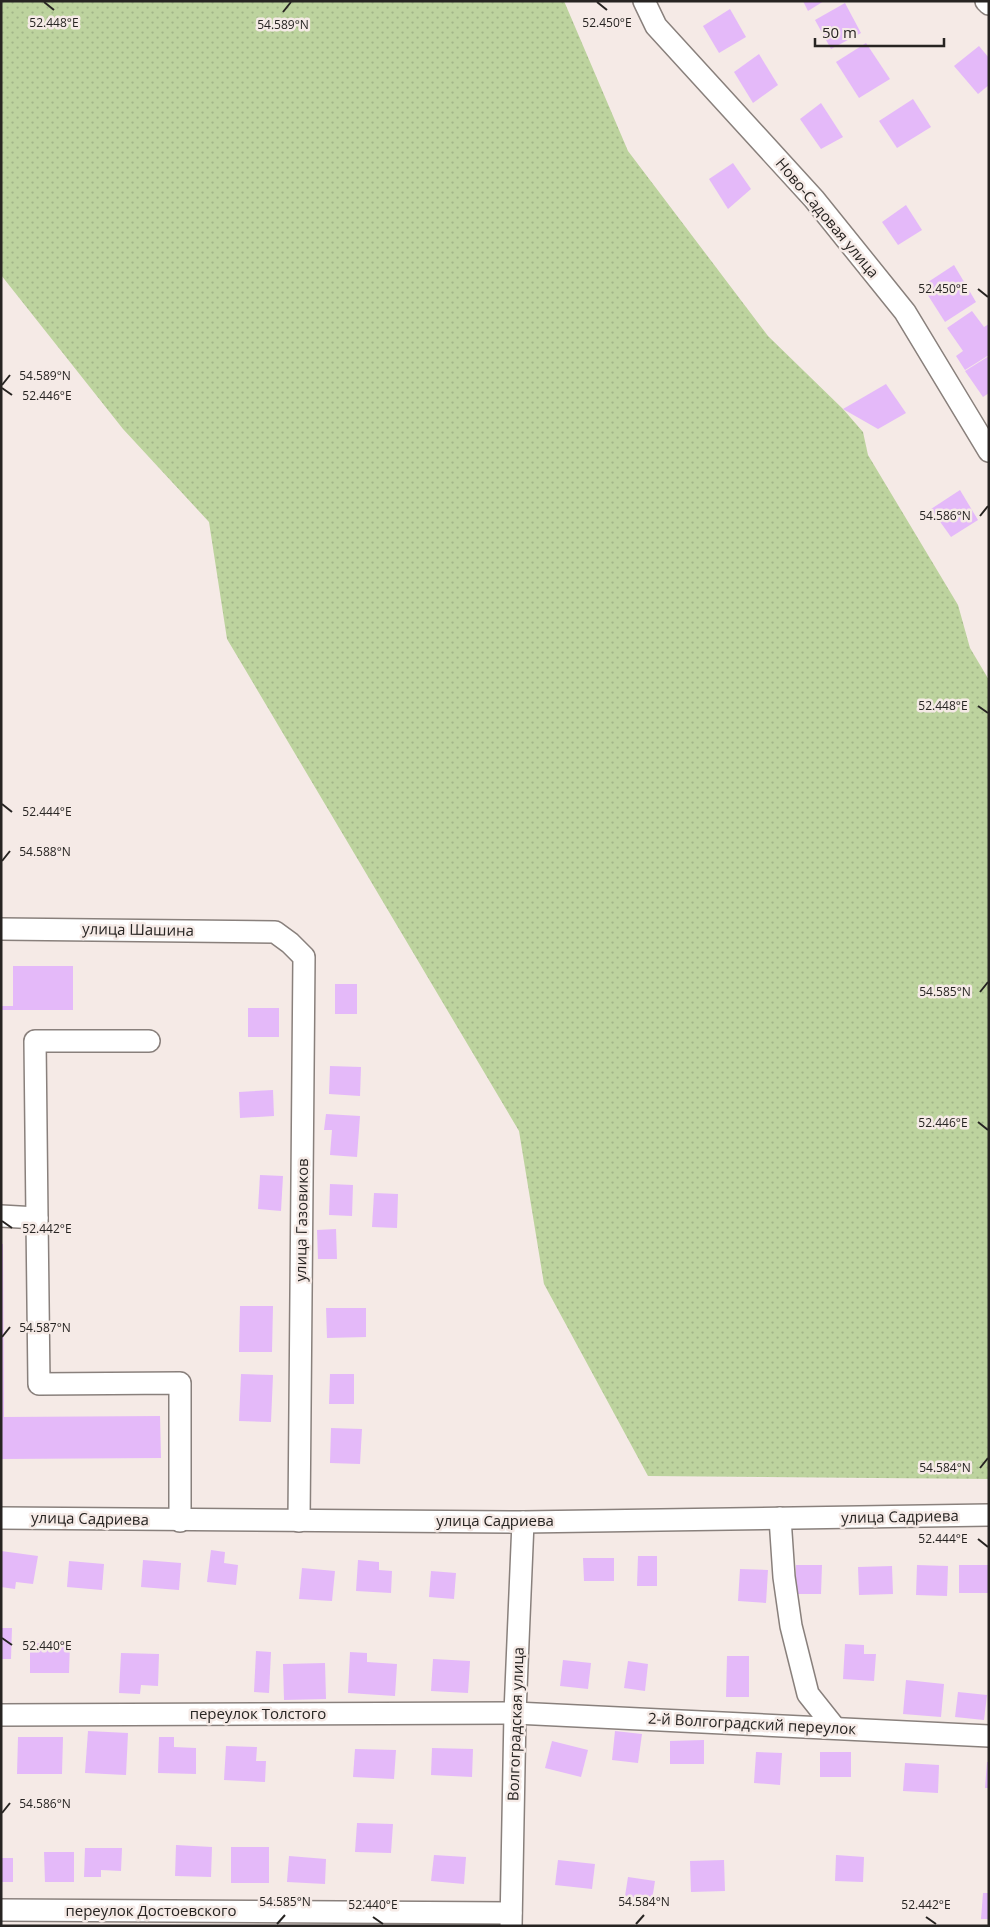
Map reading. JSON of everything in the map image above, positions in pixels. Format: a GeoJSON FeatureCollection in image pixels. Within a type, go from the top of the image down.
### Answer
{"type":"FeatureCollection","features":[{"type":"Feature","properties":{"kind":"street","name":"Ново-Садовая улица"},"geometry":{"type":"LineString","coordinates":[[644,1],[656,26],[814,199],[905,312],[989,451]]}},
{"type":"Feature","properties":{"kind":"street","name":"улица Шашина"},"geometry":{"type":"LineString","coordinates":[[1,929],[275,932]]}},
{"type":"Feature","properties":{"kind":"street","name":"улица Газовиков"},"geometry":{"type":"LineString","coordinates":[[275,932],[304,957],[299,1521]]}},
{"type":"Feature","properties":{"kind":"street"},"geometry":{"type":"LineString","coordinates":[[148,1040],[35,1041],[39,1384],[180,1383],[180,1521]]}},
{"type":"Feature","properties":{"kind":"street"},"geometry":{"type":"LineString","coordinates":[[1,1216],[37,1218]]}},
{"type":"Feature","properties":{"kind":"street","name":"улица Садриева"},"geometry":{"type":"LineString","coordinates":[[1,1518],[180,1521],[523,1522],[989,1516]]}},
{"type":"Feature","properties":{"kind":"street"},"geometry":{"type":"LineString","coordinates":[[780,1518],[784,1577],[791,1626],[808,1694],[835,1728]]}},
{"type":"Feature","properties":{"kind":"street","name":"Волгоградская улица"},"geometry":{"type":"LineString","coordinates":[[511,1919],[515,1713],[523,1522]]}},
{"type":"Feature","properties":{"kind":"street","name":"2-й Волгоградский переулок"},"geometry":{"type":"LineString","coordinates":[[515,1713],[989,1736]]}},
{"type":"Feature","properties":{"kind":"street","name":"переулок Толстого"},"geometry":{"type":"LineString","coordinates":[[1,1715],[515,1713]]}},
{"type":"Feature","properties":{"kind":"street","name":"переулок Достоевского"},"geometry":{"type":"LineString","coordinates":[[1,1910],[511,1919]]}},
{"type":"Feature","properties":{"kind":"green space"},"geometry":{"type":"Polygon","coordinates":[[[1,1],[564,1],[628,151],[768,336],[843,409],[863,432],[868,455],[958,605],[970,648],[989,680],[989,1479],[648,1476],[544,1284],[519,1131],[227,639],[209,522],[123,429],[1,275],[1,1]]]}},
{"type":"Feature","properties":{"kind":"building"},"geometry":{"type":"Polygon","coordinates":[[[803,1],[824,1],[808,11],[803,1]]]}},
{"type":"Feature","properties":{"kind":"building"},"geometry":{"type":"Polygon","coordinates":[[[845,3],[861,33],[831,49],[815,20],[845,3]]]}},
{"type":"Feature","properties":{"kind":"building"},"geometry":{"type":"Polygon","coordinates":[[[730,9],[746,37],[719,53],[703,26],[730,9]]]}},
{"type":"Feature","properties":{"kind":"building"},"geometry":{"type":"Polygon","coordinates":[[[866,43],[890,79],[859,98],[836,62],[866,43]]]}},
{"type":"Feature","properties":{"kind":"building"},"geometry":{"type":"Polygon","coordinates":[[[979,46],[989,58],[989,85],[978,94],[954,66],[979,46]]]}},
{"type":"Feature","properties":{"kind":"building"},"geometry":{"type":"Polygon","coordinates":[[[759,54],[778,85],[753,103],[734,72],[759,54]]]}},
{"type":"Feature","properties":{"kind":"building"},"geometry":{"type":"Polygon","coordinates":[[[913,99],[931,127],[897,148],[879,121],[913,99]]]}},
{"type":"Feature","properties":{"kind":"building"},"geometry":{"type":"Polygon","coordinates":[[[821,103],[843,137],[821,149],[800,119],[821,103]]]}},
{"type":"Feature","properties":{"kind":"building"},"geometry":{"type":"Polygon","coordinates":[[[733,163],[751,189],[728,209],[709,179],[733,163]]]}},
{"type":"Feature","properties":{"kind":"building"},"geometry":{"type":"Polygon","coordinates":[[[906,205],[922,230],[898,245],[882,222],[906,205]]]}},
{"type":"Feature","properties":{"kind":"building"},"geometry":{"type":"Polygon","coordinates":[[[954,265],[976,302],[945,322],[922,286],[954,265]]]}},
{"type":"Feature","properties":{"kind":"building"},"geometry":{"type":"Polygon","coordinates":[[[972,311],[984,327],[989,324],[989,355],[965,370],[956,356],[963,351],[947,328],[972,311]]]}},
{"type":"Feature","properties":{"kind":"building"},"geometry":{"type":"Polygon","coordinates":[[[989,356],[989,393],[983,397],[965,371],[989,356]]]}},
{"type":"Feature","properties":{"kind":"building"},"geometry":{"type":"Polygon","coordinates":[[[886,384],[906,413],[878,429],[843,409],[886,384]]]}},
{"type":"Feature","properties":{"kind":"building"},"geometry":{"type":"Polygon","coordinates":[[[960,490],[978,520],[951,537],[931,509],[960,490]]]}},
{"type":"Feature","properties":{"kind":"building"},"geometry":{"type":"Polygon","coordinates":[[[13,966],[73,966],[73,1010],[1,1010],[1,1006],[13,1006],[13,966]]]}},
{"type":"Feature","properties":{"kind":"building"},"geometry":{"type":"Polygon","coordinates":[[[335,984],[357,984],[357,1014],[335,1014],[335,984]]]}},
{"type":"Feature","properties":{"kind":"building"},"geometry":{"type":"Polygon","coordinates":[[[248,1008],[279,1008],[279,1037],[248,1037],[248,1008]]]}},
{"type":"Feature","properties":{"kind":"building"},"geometry":{"type":"Polygon","coordinates":[[[330,1066],[361,1067],[360,1096],[329,1094],[330,1066]]]}},
{"type":"Feature","properties":{"kind":"building"},"geometry":{"type":"Polygon","coordinates":[[[273,1090],[274,1116],[240,1118],[239,1092],[273,1090]]]}},
{"type":"Feature","properties":{"kind":"building"},"geometry":{"type":"Polygon","coordinates":[[[326,1114],[360,1116],[357,1157],[330,1155],[332,1130],[324,1130],[326,1114]]]}},
{"type":"Feature","properties":{"kind":"building"},"geometry":{"type":"Polygon","coordinates":[[[260,1175],[283,1176],[281,1211],[258,1209],[260,1175]]]}},
{"type":"Feature","properties":{"kind":"building"},"geometry":{"type":"Polygon","coordinates":[[[330,1184],[353,1185],[352,1216],[329,1215],[330,1184]]]}},
{"type":"Feature","properties":{"kind":"building"},"geometry":{"type":"Polygon","coordinates":[[[374,1193],[398,1194],[397,1228],[372,1227],[374,1193]]]}},
{"type":"Feature","properties":{"kind":"building"},"geometry":{"type":"Polygon","coordinates":[[[336,1229],[337,1259],[318,1259],[317,1230],[336,1229]]]}},
{"type":"Feature","properties":{"kind":"building"},"geometry":{"type":"Polygon","coordinates":[[[1,1244],[3,1244],[4,1417],[160,1416],[161,1458],[1,1459],[1,1244]]]}},
{"type":"Feature","properties":{"kind":"building"},"geometry":{"type":"Polygon","coordinates":[[[240,1306],[273,1306],[272,1352],[239,1352],[240,1306]]]}},
{"type":"Feature","properties":{"kind":"building"},"geometry":{"type":"Polygon","coordinates":[[[326,1308],[366,1308],[366,1337],[327,1338],[326,1308]]]}},
{"type":"Feature","properties":{"kind":"building"},"geometry":{"type":"Polygon","coordinates":[[[241,1374],[273,1375],[271,1422],[239,1421],[241,1374]]]}},
{"type":"Feature","properties":{"kind":"building"},"geometry":{"type":"Polygon","coordinates":[[[330,1374],[354,1374],[354,1404],[329,1404],[330,1374]]]}},
{"type":"Feature","properties":{"kind":"building"},"geometry":{"type":"Polygon","coordinates":[[[331,1428],[362,1429],[360,1464],[330,1463],[331,1428]]]}},
{"type":"Feature","properties":{"kind":"building"},"geometry":{"type":"Polygon","coordinates":[[[211,1550],[225,1552],[224,1563],[238,1565],[236,1585],[207,1582],[211,1550]]]}},
{"type":"Feature","properties":{"kind":"building"},"geometry":{"type":"Polygon","coordinates":[[[1,1551],[38,1556],[33,1584],[16,1582],[15,1589],[1,1587],[1,1551]]]}},
{"type":"Feature","properties":{"kind":"building"},"geometry":{"type":"Polygon","coordinates":[[[638,1556],[657,1556],[657,1586],[637,1586],[638,1556]]]}},
{"type":"Feature","properties":{"kind":"building"},"geometry":{"type":"Polygon","coordinates":[[[583,1558],[614,1558],[614,1581],[584,1581],[583,1558]]]}},
{"type":"Feature","properties":{"kind":"building"},"geometry":{"type":"Polygon","coordinates":[[[143,1560],[181,1563],[179,1590],[141,1587],[143,1560]]]}},
{"type":"Feature","properties":{"kind":"building"},"geometry":{"type":"Polygon","coordinates":[[[358,1560],[379,1562],[379,1570],[392,1571],[391,1593],[356,1591],[358,1560]]]}},
{"type":"Feature","properties":{"kind":"building"},"geometry":{"type":"Polygon","coordinates":[[[69,1561],[104,1564],[102,1590],[67,1587],[69,1561]]]}},
{"type":"Feature","properties":{"kind":"building"},"geometry":{"type":"Polygon","coordinates":[[[796,1565],[822,1565],[821,1594],[795,1594],[796,1565]]]}},
{"type":"Feature","properties":{"kind":"building"},"geometry":{"type":"Polygon","coordinates":[[[917,1565],[948,1566],[947,1596],[916,1595],[917,1565]]]}},
{"type":"Feature","properties":{"kind":"building"},"geometry":{"type":"Polygon","coordinates":[[[959,1565],[989,1565],[989,1593],[959,1593],[959,1565]]]}},
{"type":"Feature","properties":{"kind":"building"},"geometry":{"type":"Polygon","coordinates":[[[892,1566],[893,1594],[859,1595],[858,1567],[892,1566]]]}},
{"type":"Feature","properties":{"kind":"building"},"geometry":{"type":"Polygon","coordinates":[[[302,1568],[335,1571],[332,1601],[299,1599],[302,1568]]]}},
{"type":"Feature","properties":{"kind":"building"},"geometry":{"type":"Polygon","coordinates":[[[740,1569],[768,1570],[766,1603],[738,1601],[740,1569]]]}},
{"type":"Feature","properties":{"kind":"building"},"geometry":{"type":"Polygon","coordinates":[[[431,1571],[456,1573],[454,1599],[429,1597],[431,1571]]]}},
{"type":"Feature","properties":{"kind":"building"},"geometry":{"type":"Polygon","coordinates":[[[1,1628],[12,1628],[11,1659],[1,1659],[1,1628]]]}},
{"type":"Feature","properties":{"kind":"building"},"geometry":{"type":"Polygon","coordinates":[[[30,1643],[70,1643],[69,1673],[30,1673],[30,1643]]]}},
{"type":"Feature","properties":{"kind":"building"},"geometry":{"type":"Polygon","coordinates":[[[845,1644],[864,1645],[864,1654],[876,1654],[874,1681],[843,1679],[845,1644]]]}},
{"type":"Feature","properties":{"kind":"building"},"geometry":{"type":"Polygon","coordinates":[[[256,1651],[271,1652],[269,1693],[254,1692],[256,1651]]]}},
{"type":"Feature","properties":{"kind":"building"},"geometry":{"type":"Polygon","coordinates":[[[350,1652],[367,1653],[367,1662],[397,1664],[395,1696],[348,1693],[350,1652]]]}},
{"type":"Feature","properties":{"kind":"building"},"geometry":{"type":"Polygon","coordinates":[[[121,1653],[159,1654],[158,1686],[141,1685],[140,1694],[119,1693],[121,1653]]]}},
{"type":"Feature","properties":{"kind":"building"},"geometry":{"type":"Polygon","coordinates":[[[727,1656],[749,1656],[749,1697],[726,1697],[727,1656]]]}},
{"type":"Feature","properties":{"kind":"building"},"geometry":{"type":"Polygon","coordinates":[[[433,1659],[470,1661],[468,1693],[431,1691],[433,1659]]]}},
{"type":"Feature","properties":{"kind":"building"},"geometry":{"type":"Polygon","coordinates":[[[563,1660],[591,1663],[588,1689],[560,1686],[563,1660]]]}},
{"type":"Feature","properties":{"kind":"building"},"geometry":{"type":"Polygon","coordinates":[[[628,1661],[648,1664],[645,1691],[624,1688],[628,1661]]]}},
{"type":"Feature","properties":{"kind":"building"},"geometry":{"type":"Polygon","coordinates":[[[325,1663],[326,1699],[284,1700],[283,1664],[325,1663]]]}},
{"type":"Feature","properties":{"kind":"building"},"geometry":{"type":"Polygon","coordinates":[[[906,1680],[944,1684],[941,1717],[903,1714],[906,1680]]]}},
{"type":"Feature","properties":{"kind":"building"},"geometry":{"type":"Polygon","coordinates":[[[958,1692],[987,1695],[984,1720],[955,1717],[958,1692]]]}},
{"type":"Feature","properties":{"kind":"building"},"geometry":{"type":"Polygon","coordinates":[[[88,1731],[128,1733],[126,1775],[85,1773],[88,1731]]]}},
{"type":"Feature","properties":{"kind":"building"},"geometry":{"type":"Polygon","coordinates":[[[615,1731],[642,1734],[638,1763],[612,1760],[615,1731]]]}},
{"type":"Feature","properties":{"kind":"building"},"geometry":{"type":"Polygon","coordinates":[[[18,1737],[63,1737],[62,1774],[17,1774],[18,1737]]]}},
{"type":"Feature","properties":{"kind":"building"},"geometry":{"type":"Polygon","coordinates":[[[159,1737],[174,1737],[174,1747],[196,1748],[196,1774],[158,1773],[159,1737]]]}},
{"type":"Feature","properties":{"kind":"building"},"geometry":{"type":"Polygon","coordinates":[[[704,1740],[704,1764],[670,1764],[670,1741],[704,1740]]]}},
{"type":"Feature","properties":{"kind":"building"},"geometry":{"type":"Polygon","coordinates":[[[552,1741],[588,1750],[581,1777],[545,1768],[552,1741]]]}},
{"type":"Feature","properties":{"kind":"building"},"geometry":{"type":"Polygon","coordinates":[[[226,1746],[257,1747],[256,1761],[266,1761],[265,1782],[224,1780],[226,1746]]]}},
{"type":"Feature","properties":{"kind":"building"},"geometry":{"type":"Polygon","coordinates":[[[432,1748],[473,1749],[472,1777],[431,1775],[432,1748]]]}},
{"type":"Feature","properties":{"kind":"building"},"geometry":{"type":"Polygon","coordinates":[[[355,1749],[396,1750],[394,1779],[353,1777],[355,1749]]]}},
{"type":"Feature","properties":{"kind":"building"},"geometry":{"type":"Polygon","coordinates":[[[756,1752],[782,1753],[780,1785],[754,1783],[756,1752]]]}},
{"type":"Feature","properties":{"kind":"building"},"geometry":{"type":"Polygon","coordinates":[[[820,1752],[851,1752],[851,1777],[820,1777],[820,1752]]]}},
{"type":"Feature","properties":{"kind":"building"},"geometry":{"type":"Polygon","coordinates":[[[987,1762],[989,1762],[989,1788],[985,1788],[987,1762]]]}},
{"type":"Feature","properties":{"kind":"building"},"geometry":{"type":"Polygon","coordinates":[[[905,1763],[939,1765],[938,1793],[903,1791],[905,1763]]]}},
{"type":"Feature","properties":{"kind":"building"},"geometry":{"type":"Polygon","coordinates":[[[357,1823],[393,1824],[391,1853],[355,1852],[357,1823]]]}},
{"type":"Feature","properties":{"kind":"building"},"geometry":{"type":"Polygon","coordinates":[[[176,1845],[212,1847],[211,1877],[175,1876],[176,1845]]]}},
{"type":"Feature","properties":{"kind":"building"},"geometry":{"type":"Polygon","coordinates":[[[231,1847],[269,1847],[269,1883],[231,1883],[231,1847]]]}},
{"type":"Feature","properties":{"kind":"building"},"geometry":{"type":"Polygon","coordinates":[[[85,1848],[122,1848],[121,1871],[101,1870],[101,1877],[84,1877],[85,1848]]]}},
{"type":"Feature","properties":{"kind":"building"},"geometry":{"type":"Polygon","coordinates":[[[44,1852],[74,1852],[74,1882],[45,1882],[44,1852]]]}},
{"type":"Feature","properties":{"kind":"building"},"geometry":{"type":"Polygon","coordinates":[[[434,1855],[466,1857],[464,1884],[431,1881],[434,1855]]]}},
{"type":"Feature","properties":{"kind":"building"},"geometry":{"type":"Polygon","coordinates":[[[836,1855],[864,1857],[863,1882],[835,1881],[836,1855]]]}},
{"type":"Feature","properties":{"kind":"building"},"geometry":{"type":"Polygon","coordinates":[[[289,1856],[326,1859],[325,1884],[287,1882],[289,1856]]]}},
{"type":"Feature","properties":{"kind":"building"},"geometry":{"type":"Polygon","coordinates":[[[1,1858],[13,1858],[13,1882],[1,1882],[1,1858]]]}},
{"type":"Feature","properties":{"kind":"building"},"geometry":{"type":"Polygon","coordinates":[[[558,1860],[595,1864],[592,1889],[555,1885],[558,1860]]]}},
{"type":"Feature","properties":{"kind":"building"},"geometry":{"type":"Polygon","coordinates":[[[724,1860],[725,1891],[691,1892],[690,1861],[724,1860]]]}},
{"type":"Feature","properties":{"kind":"building"},"geometry":{"type":"Polygon","coordinates":[[[628,1877],[655,1881],[652,1900],[625,1896],[628,1877]]]}},
{"type":"Feature","properties":{"kind":"building"},"geometry":{"type":"Polygon","coordinates":[[[983,1893],[989,1893],[989,1919],[981,1919],[983,1893]]]}}]}
